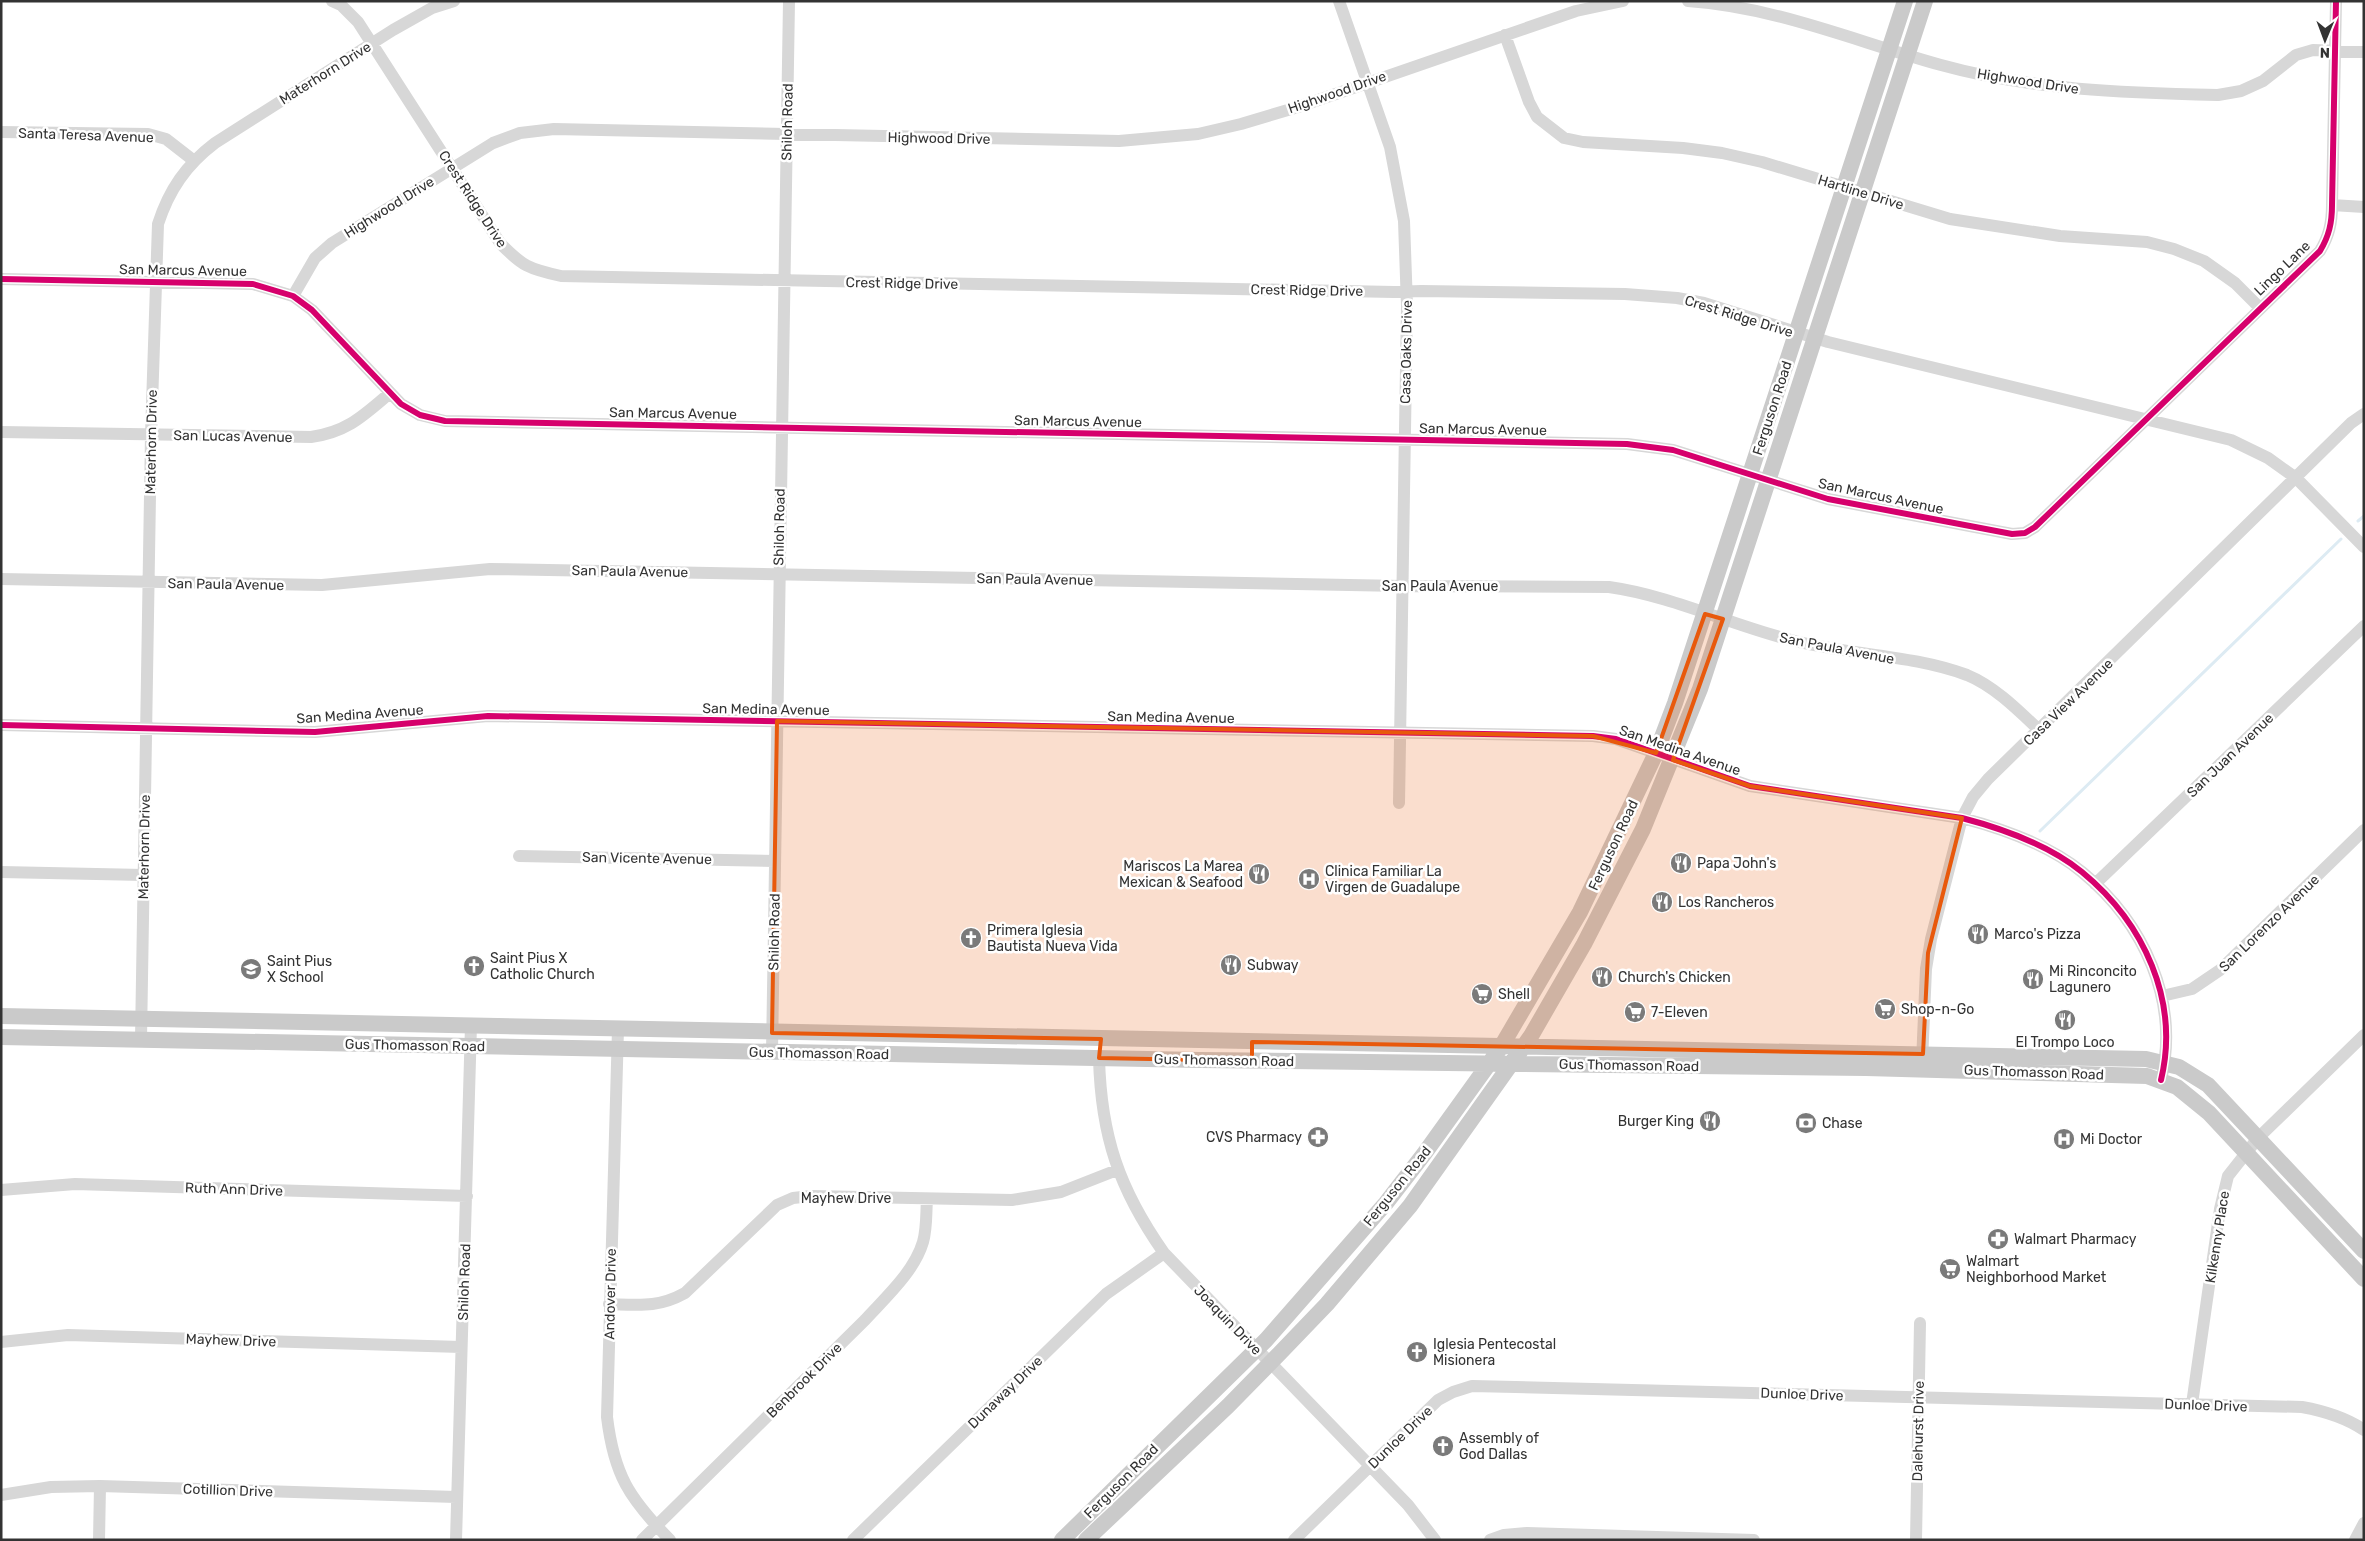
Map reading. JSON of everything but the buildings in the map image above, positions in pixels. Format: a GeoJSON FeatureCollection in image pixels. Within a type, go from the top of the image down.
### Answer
{"type":"FeatureCollection","features":[{"type":"Feature","properties":{"kind":"main road","name":"Ferguson Road"},"geometry":{"type":"LineString","coordinates":[[1062,1540],[1296,1308],[1386,1203],[1424,1154],[1501,1047],[1580,912],[1656,753],[1705,614],[1905,1]]}},
{"type":"Feature","properties":{"kind":"main road","name":"Ferguson Road"},"geometry":{"type":"LineString","coordinates":[[1086,1540],[1228,1406],[1327,1304],[1410,1206],[1523,1048],[1562,984],[1616,885],[1673,760],[1723,619],[1926,1]]}},
{"type":"Feature","properties":{"kind":"main road","name":"Gus Thomasson Road"},"geometry":{"type":"LineString","coordinates":[[1,1016],[1382,1044],[1501,1047],[1743,1059],[2043,1064],[2146,1059],[2166,1062],[2196,1076],[2208,1085],[2362,1245]]}},
{"type":"Feature","properties":{"kind":"main road","name":"Gus Thomasson Road"},"geometry":{"type":"LineString","coordinates":[[1,1037],[1489,1064],[1743,1059]]}},
{"type":"Feature","properties":{"kind":"main road"},"geometry":{"type":"LineString","coordinates":[[1099,1058],[1101,1039]]}},
{"type":"Feature","properties":{"kind":"main road"},"geometry":{"type":"LineString","coordinates":[[1252,1042],[1252,1060]]}},
{"type":"Feature","properties":{"kind":"main road"},"geometry":{"type":"LineString","coordinates":[[1370,1062],[1382,1044]]}},
{"type":"Feature","properties":{"kind":"main road","name":"Gus Thomasson Road"},"geometry":{"type":"LineString","coordinates":[[2043,1064],[2132,1075],[2161,1080],[2177,1087],[2210,1113],[2364,1279]]}},
{"type":"Feature","properties":{"kind":"street","name":"Crest Ridge Drive"},"geometry":{"type":"LineString","coordinates":[[332,1],[340,5],[358,22],[500,243],[516,260],[531,270],[561,276],[784,281],[1653,295],[1704,303],[1814,338],[2060,400],[2148,419],[2231,440],[2268,458],[2296,478],[2364,547]]}},
{"type":"Feature","properties":{"kind":"street","name":"Materhorn Drive"},"geometry":{"type":"LineString","coordinates":[[140,1039],[154,282],[156,238],[163,209],[173,188],[193,160],[214,144],[372,43],[432,8],[454,1]]}},
{"type":"Feature","properties":{"kind":"street","name":"Shiloh Road"},"geometry":{"type":"LineString","coordinates":[[772,1052],[789,1]]}},
{"type":"Feature","properties":{"kind":"street","name":"Casa Oaks Drive"},"geometry":{"type":"LineString","coordinates":[[1339,1],[1390,147],[1404,221],[1407,292],[1399,804]]}},
{"type":"Feature","properties":{"kind":"street","name":"Highwood Drive"},"geometry":{"type":"LineString","coordinates":[[293,296],[315,258],[332,243],[493,143],[520,133],[554,129],[1120,142],[1159,139],[1198,134],[1241,124],[1298,107],[1576,11],[1623,1]]}},
{"type":"Feature","properties":{"kind":"street","name":"Highwood Drive"},"geometry":{"type":"LineString","coordinates":[[1688,1],[1744,9],[1801,22],[1940,65],[1996,78],[2062,89],[2218,95],[2241,91],[2263,81],[2296,55],[2313,50],[2364,52]]}},
{"type":"Feature","properties":{"kind":"street","name":"Lingo Lane"},"geometry":{"type":"LineString","coordinates":[[2148,419],[2320,251],[2327,239],[2332,224],[2336,1]]}},
{"type":"Feature","properties":{"kind":"street","name":"Hartline Drive"},"geometry":{"type":"LineString","coordinates":[[1505,35],[1529,102],[1537,117],[1564,138],[1583,142],[1683,148],[1722,153],[1762,162],[1950,219],[1991,227],[2060,236],[2147,242],[2174,249],[2204,261],[2235,283],[2260,308]]}},
{"type":"Feature","properties":{"kind":"street","name":"Santa Teresa Avenue"},"geometry":{"type":"LineString","coordinates":[[1,132],[148,134],[166,139],[193,160]]}},
{"type":"Feature","properties":{"kind":"street"},"geometry":{"type":"LineString","coordinates":[[2332,205],[2364,207]]}},
{"type":"Feature","properties":{"kind":"street","name":"San Marcus Avenue"},"geometry":{"type":"LineString","coordinates":[[1,279],[252,284],[293,296],[312,310],[402,404],[420,415],[445,421],[1644,445],[1673,450],[1750,476],[1828,499],[2012,534],[2025,533],[2035,527],[2148,419]]}},
{"type":"Feature","properties":{"kind":"street","name":"San Lucas Avenue"},"geometry":{"type":"LineString","coordinates":[[1,432],[311,437],[331,434],[349,426],[390,393]]}},
{"type":"Feature","properties":{"kind":"street","name":"Casa View Avenue"},"geometry":{"type":"LineString","coordinates":[[1922,1062],[1928,953],[1962,818],[1973,797],[1988,779],[2351,424],[2364,414]]}},
{"type":"Feature","properties":{"kind":"street","name":"San Paula Avenue"},"geometry":{"type":"LineString","coordinates":[[1,579],[322,585],[490,569],[1402,586],[1609,587],[1638,592],[1808,644],[1940,667],[1968,676],[1988,686],[2039,730]]}},
{"type":"Feature","properties":{"kind":"street","name":"San Juan Avenue"},"geometry":{"type":"LineString","coordinates":[[2095,884],[2364,626]]}},
{"type":"Feature","properties":{"kind":"street","name":"San Medina Avenue"},"geometry":{"type":"LineString","coordinates":[[1,725],[315,732],[488,716],[1593,736],[1616,739],[1750,786],[1962,818],[2009,832],[2033,843],[2081,872],[2129,920],[2140,938],[2157,977],[2162,996],[2168,1041],[2166,1062],[2161,1080]]}},
{"type":"Feature","properties":{"kind":"street","name":"San Lorenzo Avenue"},"geometry":{"type":"LineString","coordinates":[[2162,996],[2192,989],[2220,970],[2364,830]]}},
{"type":"Feature","properties":{"kind":"street","name":"San Vicente Avenue"},"geometry":{"type":"LineString","coordinates":[[519,856],[775,861]]}},
{"type":"Feature","properties":{"kind":"street"},"geometry":{"type":"LineString","coordinates":[[1,872],[144,875]]}},
{"type":"Feature","properties":{"kind":"street"},"geometry":{"type":"LineString","coordinates":[[289,1042],[290,1022]]}},
{"type":"Feature","properties":{"kind":"street","name":"Shiloh Road"},"geometry":{"type":"LineString","coordinates":[[456,1540],[471,1025]]}},
{"type":"Feature","properties":{"kind":"street","name":"Andover Drive"},"geometry":{"type":"LineString","coordinates":[[618,1029],[607,1417],[610,1445],[622,1482],[638,1506],[670,1540]]}},
{"type":"Feature","properties":{"kind":"street","name":"Kilkenny Place"},"geometry":{"type":"LineString","coordinates":[[2192,1404],[2223,1189],[2228,1176],[2245,1152],[2258,1138],[2364,1034]]}},
{"type":"Feature","properties":{"kind":"street","name":"Joaquin Drive"},"geometry":{"type":"LineString","coordinates":[[1099,1058],[1100,1098],[1116,1170],[1130,1200],[1164,1253],[1414,1512],[1434,1540]]}},
{"type":"Feature","properties":{"kind":"street","name":"Mayhew Drive"},"geometry":{"type":"LineString","coordinates":[[609,1304],[653,1305],[669,1302],[685,1293],[777,1205],[793,1198],[811,1196],[1012,1200],[1061,1192],[1116,1170]]}},
{"type":"Feature","properties":{"kind":"street","name":"Ruth Ann Drive"},"geometry":{"type":"LineString","coordinates":[[1,1190],[75,1184],[467,1196]]}},
{"type":"Feature","properties":{"kind":"street","name":"Benbrook Drive"},"geometry":{"type":"LineString","coordinates":[[642,1540],[858,1327],[894,1288],[912,1266],[923,1243],[927,1199]]}},
{"type":"Feature","properties":{"kind":"street"},"geometry":{"type":"LineString","coordinates":[[2344,1258],[2362,1245]]}},
{"type":"Feature","properties":{"kind":"street","name":"Dunaway Drive"},"geometry":{"type":"LineString","coordinates":[[853,1540],[1106,1294],[1164,1253]]}},
{"type":"Feature","properties":{"kind":"street","name":"Dalehurst Drive"},"geometry":{"type":"LineString","coordinates":[[1916,1540],[1920,1323]]}},
{"type":"Feature","properties":{"kind":"street","name":"Mayhew Drive"},"geometry":{"type":"LineString","coordinates":[[1,1342],[68,1335],[461,1348]]}},
{"type":"Feature","properties":{"kind":"street","name":"Dunloe Drive"},"geometry":{"type":"LineString","coordinates":[[1294,1540],[1438,1400],[1453,1392],[1472,1386],[2192,1404],[2311,1409],[2343,1418],[2364,1430]]}},
{"type":"Feature","properties":{"kind":"street"},"geometry":{"type":"LineString","coordinates":[[98,1540],[100,1486]]}},
{"type":"Feature","properties":{"kind":"street","name":"Cotillion Drive"},"geometry":{"type":"LineString","coordinates":[[1,1495],[51,1487],[100,1486],[456,1497]]}},
{"type":"Feature","properties":{"kind":"street"},"geometry":{"type":"LineString","coordinates":[[2355,1540],[2364,1523]]}},
{"type":"Feature","properties":{"kind":"street"},"geometry":{"type":"LineString","coordinates":[[1490,1540],[1504,1535],[1526,1533],[1754,1540]]}},
{"type":"Feature","properties":{"kind":"highlighted area"},"geometry":{"type":"Polygon","coordinates":[[[1705,614],[1723,619],[1673,760],[1750,786],[1962,818],[1928,953],[1923,1054],[1252,1042],[1252,1061],[1099,1058],[1101,1039],[772,1033],[777,721],[1593,736],[1656,753],[1705,614]]]}},
{"type":"Feature","properties":{"kind":"waterway"},"geometry":{"type":"LineString","coordinates":[[2358,521],[2364,516]]}},
{"type":"Feature","properties":{"kind":"waterway"},"geometry":{"type":"LineString","coordinates":[[2040,831],[2341,539]]}},
{"type":"Feature","properties":{"kind":"cycle path"},"geometry":{"type":"LineString","coordinates":[[1,279],[253,284],[293,296],[312,310],[401,404],[420,415],[445,421],[1627,444],[1673,450],[1828,499],[2012,534],[2025,533],[2035,527],[2320,251],[2328,235],[2332,212],[2336,1]]}},
{"type":"Feature","properties":{"kind":"cycle path"},"geometry":{"type":"LineString","coordinates":[[1,725],[315,732],[488,716],[1593,736],[1616,739],[1750,786],[1962,818],[1994,827],[2025,839],[2069,862],[2104,892],[2123,915],[2139,939],[2152,965],[2161,993],[2165,1021],[2166,1050],[2161,1080]]}},
{"type":"Feature","properties":{"kind":"place","name":"Papa John's"},"geometry":{"type":"Point","coordinates":[1681,863]}},
{"type":"Feature","properties":{"kind":"place","name":"Mariscos La Marea Mexican & Seafood"},"geometry":{"type":"Point","coordinates":[1259,874]}},
{"type":"Feature","properties":{"kind":"place","name":"Clinica Familiar La Virgen de Guadalupe"},"geometry":{"type":"Point","coordinates":[1309,879]}},
{"type":"Feature","properties":{"kind":"place","name":"Los Rancheros"},"geometry":{"type":"Point","coordinates":[1662,902]}},
{"type":"Feature","properties":{"kind":"place","name":"Marco's Pizza"},"geometry":{"type":"Point","coordinates":[1978,934]}},
{"type":"Feature","properties":{"kind":"place","name":"Primera Iglesia Bautista Nueva Vida"},"geometry":{"type":"Point","coordinates":[971,938]}},
{"type":"Feature","properties":{"kind":"place","name":"Subway"},"geometry":{"type":"Point","coordinates":[1231,965]}},
{"type":"Feature","properties":{"kind":"place","name":"Saint Pius X Catholic Church"},"geometry":{"type":"Point","coordinates":[474,966]}},
{"type":"Feature","properties":{"kind":"place","name":"Saint Pius X School"},"geometry":{"type":"Point","coordinates":[251,969]}},
{"type":"Feature","properties":{"kind":"place","name":"Church's Chicken"},"geometry":{"type":"Point","coordinates":[1602,977]}},
{"type":"Feature","properties":{"kind":"place","name":"Mi Rinconcito Lagunero"},"geometry":{"type":"Point","coordinates":[2033,979]}},
{"type":"Feature","properties":{"kind":"place","name":"Shell"},"geometry":{"type":"Point","coordinates":[1482,994]}},
{"type":"Feature","properties":{"kind":"place","name":"Shop-n-Go"},"geometry":{"type":"Point","coordinates":[1885,1009]}},
{"type":"Feature","properties":{"kind":"place","name":"7-Eleven"},"geometry":{"type":"Point","coordinates":[1635,1012]}},
{"type":"Feature","properties":{"kind":"place","name":"El Trompo Loco"},"geometry":{"type":"Point","coordinates":[2065,1020]}},
{"type":"Feature","properties":{"kind":"place","name":"Burger King"},"geometry":{"type":"Point","coordinates":[1710,1121]}},
{"type":"Feature","properties":{"kind":"place","name":"Chase"},"geometry":{"type":"Point","coordinates":[1806,1123]}},
{"type":"Feature","properties":{"kind":"place","name":"CVS Pharmacy"},"geometry":{"type":"Point","coordinates":[1318,1137]}},
{"type":"Feature","properties":{"kind":"place","name":"Mi Doctor"},"geometry":{"type":"Point","coordinates":[2064,1139]}},
{"type":"Feature","properties":{"kind":"place","name":"Walmart Pharmacy"},"geometry":{"type":"Point","coordinates":[1998,1239]}},
{"type":"Feature","properties":{"kind":"place","name":"Walmart Neighborhood Market"},"geometry":{"type":"Point","coordinates":[1950,1269]}},
{"type":"Feature","properties":{"kind":"place","name":"Iglesia Pentecostal Misionera"},"geometry":{"type":"Point","coordinates":[1417,1352]}},
{"type":"Feature","properties":{"kind":"place","name":"Assembly of God Dallas"},"geometry":{"type":"Point","coordinates":[1443,1446]}}]}
